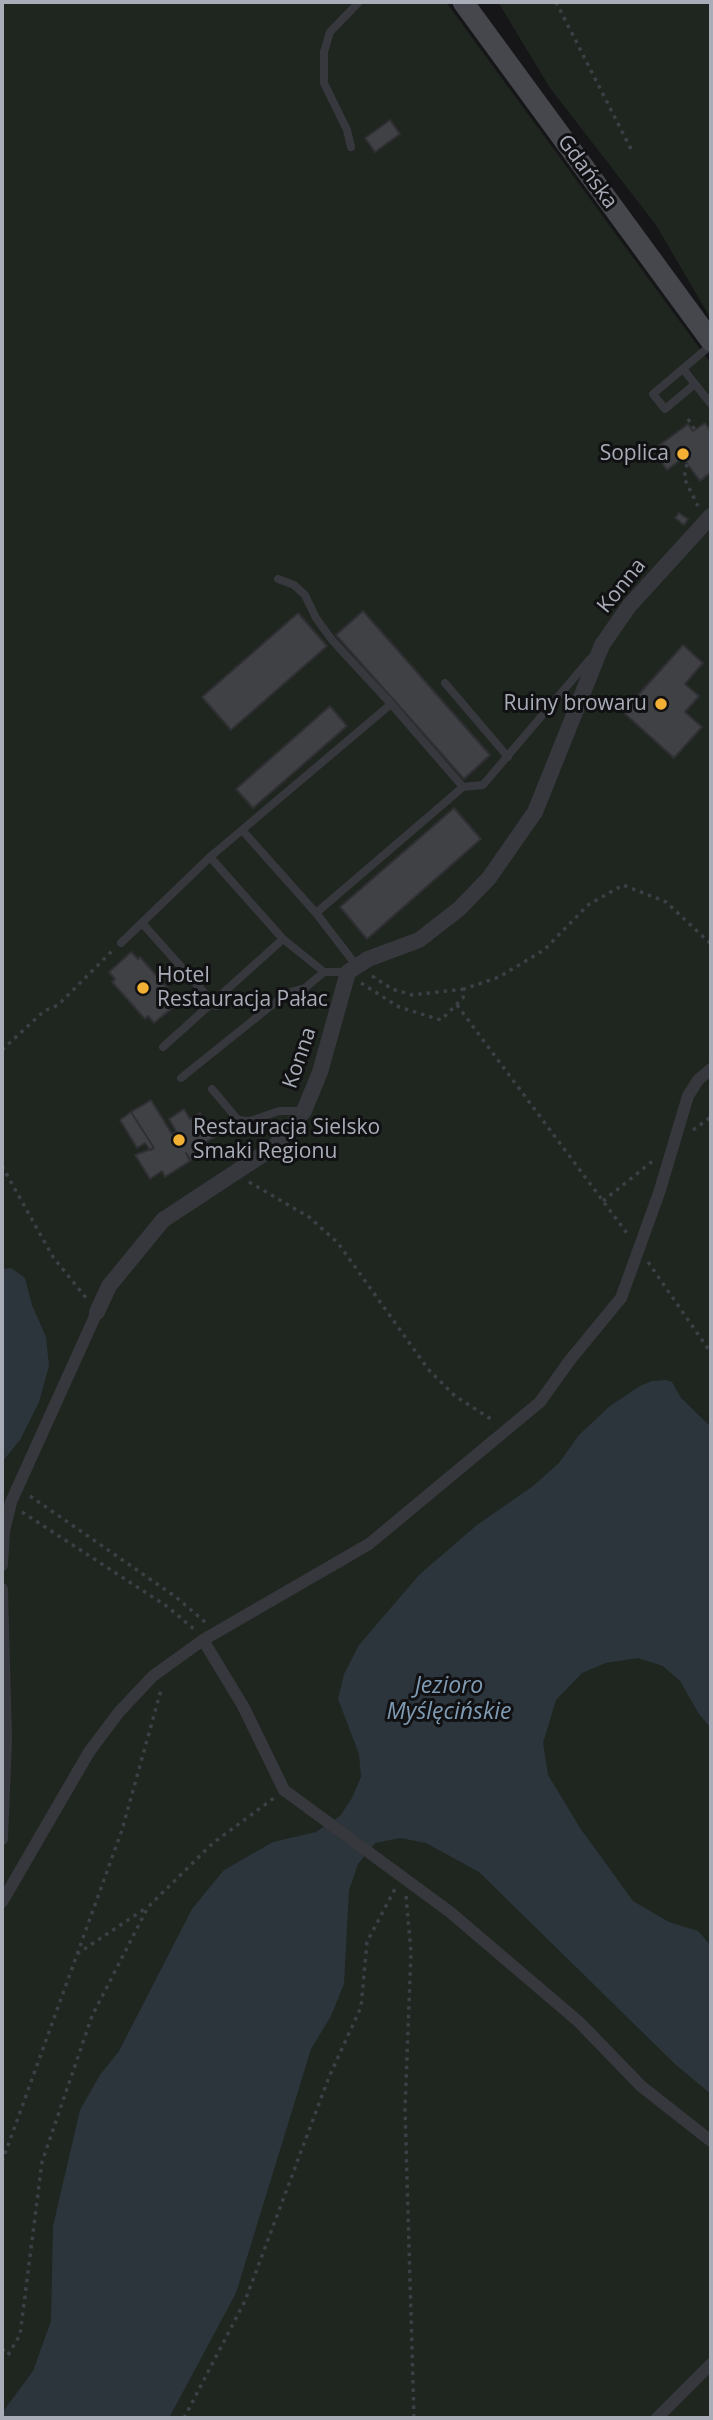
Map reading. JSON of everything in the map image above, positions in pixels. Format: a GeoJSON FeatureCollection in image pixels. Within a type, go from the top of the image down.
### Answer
{"type":"FeatureCollection","features":[{"type":"Feature","properties":{"kind":"main road","name":"Gdańska"},"geometry":{"type":"LineString","coordinates":[[463,2],[711,343]]}},
{"type":"Feature","properties":{"kind":"street","name":"Konna"},"geometry":{"type":"LineString","coordinates":[[2,1565],[4,1531],[13,1503],[109,1286],[163,1220],[274,1147],[304,1111],[320,1072],[352,968],[419,940],[459,909],[489,878],[535,812],[602,645],[629,606],[711,516]]}},
{"type":"Feature","properties":{"kind":"street"},"geometry":{"type":"LineString","coordinates":[[2,1902],[89,1752],[135,1693],[168,1664],[208,1637],[369,1544],[540,1402],[569,1360],[613,1310],[639,1251],[688,1096],[698,1080],[711,1069]]}},
{"type":"Feature","properties":{"kind":"street"},"geometry":{"type":"LineString","coordinates":[[2,1589],[6,1739],[2,1839]]}},
{"type":"Feature","properties":{"kind":"street"},"geometry":{"type":"LineString","coordinates":[[208,1637],[284,1790],[404,1875],[519,1969],[579,2022],[641,2086],[711,2141]]}},
{"type":"Feature","properties":{"kind":"street"},"geometry":{"type":"LineString","coordinates":[[657,2418],[711,2364]]}},
{"type":"Feature","properties":{"kind":"lane"},"geometry":{"type":"LineString","coordinates":[[351,147],[347,130],[324,83],[324,52],[331,32],[359,2]]}},
{"type":"Feature","properties":{"kind":"lane"},"geometry":{"type":"LineString","coordinates":[[695,384],[665,409],[653,394],[711,343]]}},
{"type":"Feature","properties":{"kind":"lane"},"geometry":{"type":"LineString","coordinates":[[683,369],[711,404]]}},
{"type":"Feature","properties":{"kind":"lane"},"geometry":{"type":"LineString","coordinates":[[278,579],[294,585],[305,595],[316,618],[332,640],[463,787]]}},
{"type":"Feature","properties":{"kind":"lane"},"geometry":{"type":"LineString","coordinates":[[316,913],[463,787],[483,785],[602,645]]}},
{"type":"Feature","properties":{"kind":"lane"},"geometry":{"type":"LineString","coordinates":[[445,683],[508,757]]}},
{"type":"Feature","properties":{"kind":"lane"},"geometry":{"type":"LineString","coordinates":[[121,943],[210,857],[391,704]]}},
{"type":"Feature","properties":{"kind":"lane"},"geometry":{"type":"LineString","coordinates":[[181,1077],[287,993],[305,988],[324,972],[352,968],[316,913],[242,830]]}},
{"type":"Feature","properties":{"kind":"lane"},"geometry":{"type":"LineString","coordinates":[[210,857],[283,939],[324,972]]}},
{"type":"Feature","properties":{"kind":"lane"},"geometry":{"type":"LineString","coordinates":[[142,923],[214,1004]]}},
{"type":"Feature","properties":{"kind":"lane"},"geometry":{"type":"LineString","coordinates":[[163,1047],[214,1004],[283,939]]}},
{"type":"Feature","properties":{"kind":"lane"},"geometry":{"type":"LineString","coordinates":[[212,1089],[238,1120],[250,1121],[279,1111],[304,1111]]}},
{"type":"Feature","properties":{"kind":"path"},"geometry":{"type":"LineString","coordinates":[[556,2],[633,153]]}},
{"type":"Feature","properties":{"kind":"path"},"geometry":{"type":"LineString","coordinates":[[688,419],[695,430]]}},
{"type":"Feature","properties":{"kind":"path"},"geometry":{"type":"LineString","coordinates":[[687,464],[684,478],[697,500]]}},
{"type":"Feature","properties":{"kind":"path"},"geometry":{"type":"LineString","coordinates":[[352,968],[392,989],[412,995],[464,989],[499,977],[544,950],[588,905],[623,885],[666,902],[711,944]]}},
{"type":"Feature","properties":{"kind":"path"},"geometry":{"type":"LineString","coordinates":[[2,1050],[44,1011],[58,1005],[121,943]]}},
{"type":"Feature","properties":{"kind":"path"},"geometry":{"type":"LineString","coordinates":[[375,993],[399,1007],[441,1020],[457,1005],[464,989]]}},
{"type":"Feature","properties":{"kind":"path"},"geometry":{"type":"LineString","coordinates":[[457,1005],[711,1353]]}},
{"type":"Feature","properties":{"kind":"path"},"geometry":{"type":"LineString","coordinates":[[2,1166],[52,1257],[97,1312]]}},
{"type":"Feature","properties":{"kind":"path"},"geometry":{"type":"LineString","coordinates":[[231,1173],[290,1205],[338,1243],[428,1369],[455,1396],[509,1429]]}},
{"type":"Feature","properties":{"kind":"path"},"geometry":{"type":"LineString","coordinates":[[22,1491],[176,1597],[201,1618],[208,1637],[13,1503],[22,1491]]}},
{"type":"Feature","properties":{"kind":"path"},"geometry":{"type":"LineString","coordinates":[[2,2162],[122,1830],[168,1664]]}},
{"type":"Feature","properties":{"kind":"path"},"geometry":{"type":"LineString","coordinates":[[77,1954],[148,1907],[213,1843],[284,1790]]}},
{"type":"Feature","properties":{"kind":"path"},"geometry":{"type":"LineString","coordinates":[[184,2418],[245,2301],[329,2077],[361,2007],[367,1942],[404,1875]]}},
{"type":"Feature","properties":{"kind":"path"},"geometry":{"type":"LineString","coordinates":[[404,1875],[411,1952],[405,2109],[414,2418]]}},
{"type":"Feature","properties":{"kind":"path"},"geometry":{"type":"LineString","coordinates":[[2,2349],[8,2354],[20,2335],[42,2162],[92,2016],[148,1907]]}},
{"type":"Feature","properties":{"kind":"shaded area"},"geometry":{"type":"Polygon","coordinates":[[[2,2],[446,2],[711,364],[711,2418],[2,2418],[2,2]]]}},
{"type":"Feature","properties":{"kind":"shaded area"},"geometry":{"type":"Polygon","coordinates":[[[498,2],[711,2],[711,319],[656,225],[550,88],[498,2]]]}},
{"type":"Feature","properties":{"kind":"water"},"geometry":{"type":"Polygon","coordinates":[[[11,1268],[25,1278],[32,1305],[46,1337],[49,1366],[39,1402],[20,1440],[2,1462],[2,1269],[11,1268]]]}},
{"type":"Feature","properties":{"kind":"water","name":"Jezioro Myślęcińskie"},"geometry":{"type":"Polygon","coordinates":[[[652,1381],[672,1382],[681,1398],[711,1427],[711,1728],[699,1714],[680,1681],[663,1666],[638,1658],[606,1663],[582,1673],[556,1700],[543,1743],[548,1775],[580,1828],[633,1901],[669,1922],[698,1931],[711,1946],[711,2094],[675,2064],[479,1872],[426,1843],[400,1838],[375,1843],[358,1864],[349,1890],[344,1984],[331,2016],[311,2049],[236,2293],[169,2418],[2,2418],[2,2413],[33,2371],[51,2321],[53,2226],[80,2110],[100,2075],[119,2051],[192,1909],[224,1870],[273,1842],[316,1832],[340,1816],[352,1798],[361,1777],[359,1754],[338,1699],[344,1674],[359,1645],[419,1575],[477,1525],[533,1486],[559,1463],[579,1435],[610,1406],[640,1386],[652,1381]]]}},
{"type":"Feature","properties":{"kind":"building"},"geometry":{"type":"Polygon","coordinates":[[[390,120],[400,134],[375,152],[365,138],[390,120]]]}},
{"type":"Feature","properties":{"kind":"building","name":"Soplica"},"geometry":{"type":"Polygon","coordinates":[[[705,423],[711,431],[711,472],[700,481],[683,458],[667,470],[653,450],[688,424],[693,431],[705,423]]]}},
{"type":"Feature","properties":{"kind":"building"},"geometry":{"type":"Polygon","coordinates":[[[679,513],[688,519],[684,525],[675,518],[679,513]]]}},
{"type":"Feature","properties":{"kind":"building"},"geometry":{"type":"Polygon","coordinates":[[[363,611],[490,755],[464,779],[336,635],[363,611]]]}},
{"type":"Feature","properties":{"kind":"building"},"geometry":{"type":"Polygon","coordinates":[[[298,613],[327,646],[231,730],[202,697],[298,613]]]}},
{"type":"Feature","properties":{"kind":"building","name":"Ruiny browaru"},"geometry":{"type":"Polygon","coordinates":[[[683,645],[703,663],[685,684],[699,696],[685,712],[702,727],[674,758],[623,712],[683,645]]]}},
{"type":"Feature","properties":{"kind":"building"},"geometry":{"type":"Polygon","coordinates":[[[330,706],[347,726],[253,808],[236,789],[330,706]]]}},
{"type":"Feature","properties":{"kind":"building"},"geometry":{"type":"Polygon","coordinates":[[[454,808],[481,839],[367,939],[340,907],[454,808]]]}},
{"type":"Feature","properties":{"kind":"building","name":"Hotel Restauracja Pałac"},"geometry":{"type":"Polygon","coordinates":[[[131,952],[138,959],[140,957],[173,994],[170,997],[177,1004],[154,1023],[148,1016],[145,1019],[112,982],[115,979],[109,972],[131,952]]]}},
{"type":"Feature","properties":{"kind":"building","name":"Restauracja Sielsko Smaki Regionu"},"geometry":{"type":"Polygon","coordinates":[[[151,1100],[172,1134],[176,1131],[169,1119],[184,1109],[190,1119],[200,1113],[215,1137],[206,1142],[210,1148],[191,1160],[186,1153],[190,1161],[165,1177],[162,1171],[150,1179],[135,1155],[154,1148],[131,1112],[151,1100]]]}},
{"type":"Feature","properties":{"kind":"building"},"geometry":{"type":"Polygon","coordinates":[[[131,1112],[154,1148],[150,1150],[145,1143],[137,1148],[120,1120],[131,1112]]]}},
{"type":"Feature","properties":{"kind":"place","name":"Soplica"},"geometry":{"type":"Point","coordinates":[683,454]}},
{"type":"Feature","properties":{"kind":"place","name":"Ruiny browaru"},"geometry":{"type":"Point","coordinates":[661,704]}},
{"type":"Feature","properties":{"kind":"place","name":"Hotel Restauracja Pałac"},"geometry":{"type":"Point","coordinates":[143,988]}},
{"type":"Feature","properties":{"kind":"place","name":"Restauracja Sielsko Smaki Regionu"},"geometry":{"type":"Point","coordinates":[179,1140]}}]}
